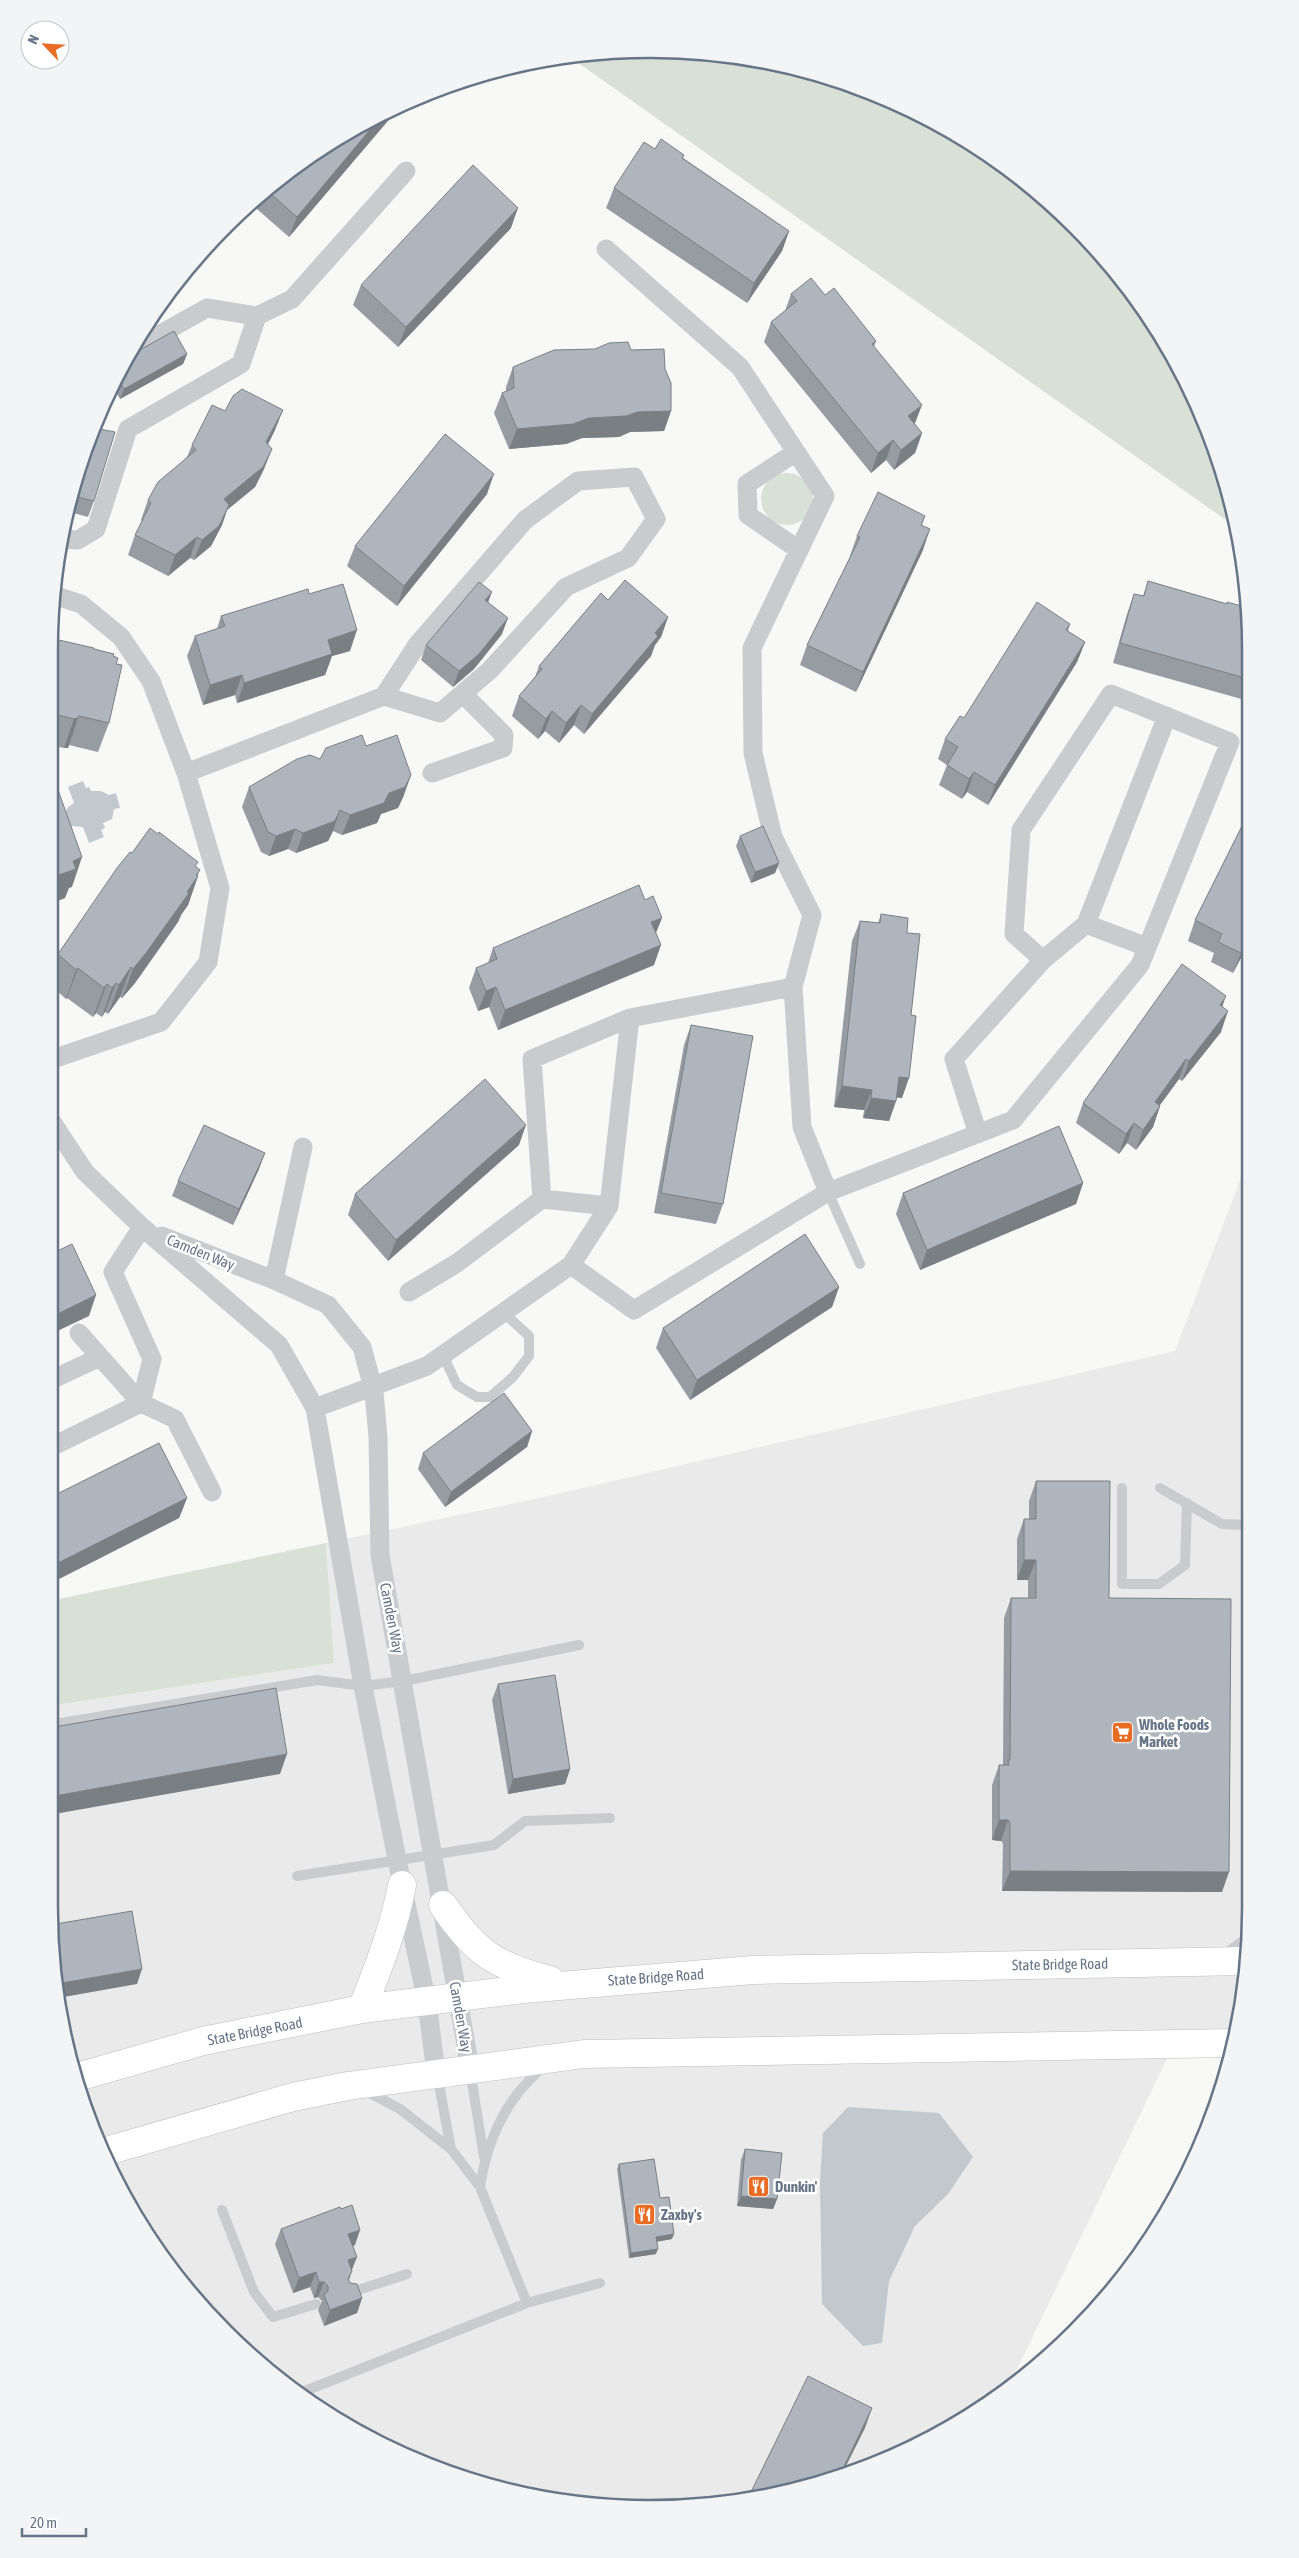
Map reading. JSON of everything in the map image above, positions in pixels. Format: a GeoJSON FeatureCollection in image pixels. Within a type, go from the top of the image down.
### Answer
{"type":"FeatureCollection","features":[{"type":"Feature","properties":{"kind":"highway"},"geometry":{"type":"LineString","coordinates":[[362,2009],[388,1946],[396,1920],[400,1872]]}},
{"type":"Feature","properties":{"kind":"highway"},"geometry":{"type":"LineString","coordinates":[[442,1905],[463,1935],[495,1961],[517,1972],[566,1984]]}},
{"type":"Feature","properties":{"kind":"highway","name":"State Bridge Road"},"geometry":{"type":"LineString","coordinates":[[82,2076],[204,2041],[362,2009],[566,1984],[754,1970],[1239,1961]]}},
{"type":"Feature","properties":{"kind":"highway"},"geometry":{"type":"LineString","coordinates":[[110,2150],[293,2096],[470,2068],[584,2054],[1225,2043]]}},
{"type":"Feature","properties":{"kind":"street"},"geometry":{"type":"LineString","coordinates":[[143,344],[207,308],[257,316],[292,299],[406,171]]}},
{"type":"Feature","properties":{"kind":"street"},"geometry":{"type":"LineString","coordinates":[[606,249],[740,367],[825,496],[752,648],[753,753],[773,837],[812,915],[793,987],[802,1127],[828,1192]]}},
{"type":"Feature","properties":{"kind":"street"},"geometry":{"type":"LineString","coordinates":[[68,539],[78,540],[96,529],[128,429],[240,364],[257,316]]}},
{"type":"Feature","properties":{"kind":"street"},"geometry":{"type":"LineString","coordinates":[[796,452],[747,484],[748,515],[799,550]]}},
{"type":"Feature","properties":{"kind":"street"},"geometry":{"type":"LineString","coordinates":[[186,773],[384,696],[417,645],[525,520],[578,480],[634,477],[656,519],[628,558],[566,587],[490,670],[440,713],[384,696]]}},
{"type":"Feature","properties":{"kind":"street"},"geometry":{"type":"LineString","coordinates":[[58,1057],[161,1022],[208,962],[220,888],[186,773],[151,681],[121,637],[81,604],[60,597]]}},
{"type":"Feature","properties":{"kind":"street"},"geometry":{"type":"LineString","coordinates":[[432,773],[503,748],[504,735],[463,694]]}},
{"type":"Feature","properties":{"kind":"street"},"geometry":{"type":"LineString","coordinates":[[571,1265],[634,1310],[828,1192],[1013,1120],[1140,965],[1230,742],[1111,694],[1021,830],[1014,934],[1043,960]]}},
{"type":"Feature","properties":{"kind":"street"},"geometry":{"type":"LineString","coordinates":[[978,1134],[954,1058],[1043,960],[1086,924],[1166,716]]}},
{"type":"Feature","properties":{"kind":"street"},"geometry":{"type":"LineString","coordinates":[[1086,924],[1147,947]]}},
{"type":"Feature","properties":{"kind":"street"},"geometry":{"type":"LineString","coordinates":[[542,1199],[532,1059],[630,1018],[793,987]]}},
{"type":"Feature","properties":{"kind":"street"},"geometry":{"type":"LineString","coordinates":[[315,1408],[372,1385],[427,1366],[571,1265],[609,1206],[630,1018]]}},
{"type":"Feature","properties":{"kind":"street"},"geometry":{"type":"LineString","coordinates":[[58,1131],[86,1172],[142,1227],[113,1272],[152,1359],[141,1404]]}},
{"type":"Feature","properties":{"kind":"street"},"geometry":{"type":"LineString","coordinates":[[274,1280],[303,1146]]}},
{"type":"Feature","properties":{"kind":"street"},"geometry":{"type":"LineString","coordinates":[[409,1292],[457,1263],[542,1199],[609,1206]]}},
{"type":"Feature","properties":{"kind":"street","name":"Camden Way"},"geometry":{"type":"LineString","coordinates":[[142,1227],[219,1260],[274,1280],[328,1305],[362,1347],[372,1385],[378,1437],[380,1555],[404,1681],[470,2068]]}},
{"type":"Feature","properties":{"kind":"street","name":"Camden Way"},"geometry":{"type":"LineString","coordinates":[[142,1227],[278,1345],[315,1408],[363,1686],[427,2002],[436,2073]]}},
{"type":"Feature","properties":{"kind":"street"},"geometry":{"type":"LineString","coordinates":[[80,1333],[141,1404],[175,1419],[212,1492]]}},
{"type":"Feature","properties":{"kind":"street"},"geometry":{"type":"LineString","coordinates":[[58,1377],[100,1357]]}},
{"type":"Feature","properties":{"kind":"street"},"geometry":{"type":"LineString","coordinates":[[58,1444],[141,1404]]}},
{"type":"Feature","properties":{"kind":"lane"},"geometry":{"type":"LineString","coordinates":[[828,1192],[860,1264]]}},
{"type":"Feature","properties":{"kind":"lane"},"geometry":{"type":"LineString","coordinates":[[443,1355],[457,1386],[477,1397],[490,1397],[513,1377],[529,1356],[528,1336],[504,1313]]}},
{"type":"Feature","properties":{"kind":"lane"},"geometry":{"type":"LineString","coordinates":[[1122,1488],[1122,1584],[1159,1584],[1185,1566],[1187,1504]]}},
{"type":"Feature","properties":{"kind":"lane"},"geometry":{"type":"LineString","coordinates":[[1160,1488],[1222,1524],[1242,1525]]}},
{"type":"Feature","properties":{"kind":"lane"},"geometry":{"type":"LineString","coordinates":[[58,1723],[317,1680],[363,1686],[404,1681],[579,1645]]}},
{"type":"Feature","properties":{"kind":"lane"},"geometry":{"type":"LineString","coordinates":[[297,1876],[400,1872],[434,1854],[494,1845],[526,1822],[610,1818]]}},
{"type":"Feature","properties":{"kind":"lane"},"geometry":{"type":"LineString","coordinates":[[1214,1962],[1240,1943]]}},
{"type":"Feature","properties":{"kind":"lane"},"geometry":{"type":"LineString","coordinates":[[484,2158],[502,2120],[518,2094],[550,2058]]}},
{"type":"Feature","properties":{"kind":"lane"},"geometry":{"type":"LineString","coordinates":[[470,2068],[484,2158],[480,2187]]}},
{"type":"Feature","properties":{"kind":"lane"},"geometry":{"type":"LineString","coordinates":[[436,2073],[451,2149]]}},
{"type":"Feature","properties":{"kind":"lane"},"geometry":{"type":"LineString","coordinates":[[348,2086],[364,2090],[400,2109],[451,2149],[480,2187],[527,2303]]}},
{"type":"Feature","properties":{"kind":"lane"},"geometry":{"type":"LineString","coordinates":[[222,2210],[254,2292],[273,2317],[316,2304]]}},
{"type":"Feature","properties":{"kind":"lane"},"geometry":{"type":"LineString","coordinates":[[349,2293],[407,2274]]}},
{"type":"Feature","properties":{"kind":"lane"},"geometry":{"type":"LineString","coordinates":[[306,2390],[527,2303],[600,2283]]}},
{"type":"Feature","properties":{"kind":"shaded area"},"geometry":{"type":"Polygon","coordinates":[[[611,59],[688,59],[765,69],[840,89],[876,103],[946,137],[978,157],[1040,204],[1068,231],[1095,259],[1142,321],[1180,388],[1196,423],[1210,459],[1227,521],[578,62],[611,59]]]}},
{"type":"Feature","properties":{"kind":"shaded area"},"geometry":{"type":"Polygon","coordinates":[[[787,473],[801,477],[809,485],[813,499],[809,513],[801,521],[787,525],[773,521],[765,513],[761,499],[765,485],[773,477],[787,473]]]}},
{"type":"Feature","properties":{"kind":"shaded area"},"geometry":{"type":"Polygon","coordinates":[[[83,781],[86,788],[89,787],[91,791],[101,791],[109,795],[116,793],[120,808],[114,809],[112,819],[103,823],[105,828],[101,830],[104,837],[89,843],[83,827],[71,826],[65,816],[67,808],[74,803],[68,787],[83,781]]]}},
{"type":"Feature","properties":{"kind":"shaded area"},"geometry":{"type":"Polygon","coordinates":[[[1242,1175],[1242,1909],[1236,1986],[1230,2024],[1227,2035],[1178,2036],[1015,2374],[946,2421],[876,2455],[840,2469],[765,2489],[727,2495],[688,2499],[611,2499],[534,2489],[459,2469],[423,2455],[353,2421],[321,2401],[259,2354],[204,2299],[157,2237],[119,2170],[89,2099],[69,2024],[59,1947],[58,1705],[334,1663],[326,1543],[544,1497],[1175,1351],[1242,1175]]]}},
{"type":"Feature","properties":{"kind":"shaded area"},"geometry":{"type":"Polygon","coordinates":[[[326,1543],[334,1663],[58,1705],[58,1599],[326,1543]]]}},
{"type":"Feature","properties":{"kind":"shaded area"},"geometry":{"type":"Polygon","coordinates":[[[848,2107],[939,2113],[973,2157],[948,2194],[915,2226],[889,2281],[882,2343],[863,2346],[822,2304],[820,2182],[823,2133],[848,2107]]]}},
{"type":"Feature","properties":{"kind":"building"},"geometry":{"type":"Polygon","coordinates":[[[372,128],[297,217],[271,194],[321,157],[372,128]]]}},
{"type":"Feature","properties":{"kind":"building"},"geometry":{"type":"Polygon","coordinates":[[[661,139],[684,155],[682,158],[789,231],[754,283],[614,188],[644,142],[655,149],[661,139]]]}},
{"type":"Feature","properties":{"kind":"building"},"geometry":{"type":"Polygon","coordinates":[[[473,165],[518,208],[406,327],[361,285],[473,165]]]}},
{"type":"Feature","properties":{"kind":"building"},"geometry":{"type":"Polygon","coordinates":[[[811,278],[825,295],[834,288],[876,341],[872,344],[922,405],[908,416],[922,433],[901,450],[893,440],[878,453],[771,322],[797,301],[791,294],[811,278]]]}},
{"type":"Feature","properties":{"kind":"building"},"geometry":{"type":"Polygon","coordinates":[[[174,331],[187,354],[124,389],[121,384],[138,351],[174,331]]]}},
{"type":"Feature","properties":{"kind":"building"},"geometry":{"type":"Polygon","coordinates":[[[628,342],[631,350],[664,349],[665,369],[671,383],[671,411],[638,412],[626,416],[589,418],[573,424],[517,429],[502,393],[514,388],[513,367],[554,350],[595,349],[609,343],[628,342]]]}},
{"type":"Feature","properties":{"kind":"building"},"geometry":{"type":"Polygon","coordinates":[[[242,389],[283,410],[266,442],[272,449],[263,467],[224,499],[229,505],[219,526],[202,540],[197,537],[175,555],[135,535],[151,503],[148,500],[158,482],[196,450],[192,445],[212,405],[225,411],[233,396],[242,389]]]}},
{"type":"Feature","properties":{"kind":"building"},"geometry":{"type":"Polygon","coordinates":[[[101,429],[115,432],[94,501],[78,497],[89,459],[101,429]]]}},
{"type":"Feature","properties":{"kind":"building"},"geometry":{"type":"Polygon","coordinates":[[[445,434],[494,474],[404,586],[355,546],[445,434]]]}},
{"type":"Feature","properties":{"kind":"building"},"geometry":{"type":"Polygon","coordinates":[[[878,492],[925,516],[921,525],[930,529],[863,672],[807,645],[860,537],[857,536],[878,492]]]}},
{"type":"Feature","properties":{"kind":"building"},"geometry":{"type":"Polygon","coordinates":[[[625,580],[668,617],[655,633],[658,636],[592,714],[581,705],[566,723],[552,711],[546,719],[519,696],[542,669],[539,666],[601,593],[608,600],[625,580]]]}},
{"type":"Feature","properties":{"kind":"building"},"geometry":{"type":"Polygon","coordinates":[[[1148,581],[1227,604],[1227,602],[1239,605],[1242,677],[1120,643],[1134,594],[1144,596],[1148,581]]]}},
{"type":"Feature","properties":{"kind":"building"},"geometry":{"type":"Polygon","coordinates":[[[479,582],[492,592],[485,600],[508,618],[479,654],[459,671],[426,645],[479,582]]]}},
{"type":"Feature","properties":{"kind":"building"},"geometry":{"type":"Polygon","coordinates":[[[343,584],[357,630],[328,640],[332,654],[244,683],[242,675],[210,685],[195,636],[225,626],[221,616],[308,589],[309,594],[343,584]]]}},
{"type":"Feature","properties":{"kind":"building"},"geometry":{"type":"Polygon","coordinates":[[[1037,602],[1070,624],[1066,630],[1085,642],[995,785],[974,772],[969,779],[947,765],[958,747],[945,739],[960,716],[964,718],[1037,602]]]}},
{"type":"Feature","properties":{"kind":"building"},"geometry":{"type":"Polygon","coordinates":[[[58,640],[114,654],[113,656],[118,658],[116,664],[122,665],[109,723],[79,716],[74,719],[58,715],[58,640]]]}},
{"type":"Feature","properties":{"kind":"building"},"geometry":{"type":"Polygon","coordinates":[[[362,735],[366,746],[397,735],[411,775],[405,787],[389,793],[384,803],[350,815],[340,810],[335,821],[303,833],[295,829],[276,836],[268,832],[249,787],[297,759],[310,755],[320,759],[326,748],[362,735]]]}},
{"type":"Feature","properties":{"kind":"building"},"geometry":{"type":"Polygon","coordinates":[[[58,790],[82,857],[73,861],[76,869],[58,875],[58,790]]]}},
{"type":"Feature","properties":{"kind":"building"},"geometry":{"type":"Polygon","coordinates":[[[763,826],[779,863],[755,872],[740,836],[763,826]]]}},
{"type":"Feature","properties":{"kind":"building"},"geometry":{"type":"Polygon","coordinates":[[[1242,826],[1241,953],[1218,942],[1222,934],[1195,920],[1242,826]]]}},
{"type":"Feature","properties":{"kind":"building"},"geometry":{"type":"Polygon","coordinates":[[[150,828],[158,834],[159,832],[198,862],[195,866],[200,870],[187,892],[189,893],[133,969],[131,967],[119,985],[116,983],[112,988],[107,984],[104,988],[78,968],[76,970],[58,954],[117,868],[130,852],[132,853],[150,828]]]}},
{"type":"Feature","properties":{"kind":"building"},"geometry":{"type":"Polygon","coordinates":[[[639,885],[645,900],[653,896],[662,918],[651,922],[661,945],[505,1010],[496,987],[486,991],[476,968],[497,959],[493,948],[639,885]]]}},
{"type":"Feature","properties":{"kind":"building"},"geometry":{"type":"Polygon","coordinates":[[[881,914],[908,918],[907,933],[920,934],[911,1015],[916,1016],[909,1078],[899,1077],[896,1101],[871,1098],[872,1090],[842,1086],[860,921],[880,923],[881,914]]]}},
{"type":"Feature","properties":{"kind":"building"},"geometry":{"type":"Polygon","coordinates":[[[1182,964],[1226,996],[1220,1005],[1228,1011],[1189,1061],[1186,1059],[1155,1102],[1160,1106],[1143,1130],[1134,1123],[1126,1134],[1083,1103],[1182,964]]]}},
{"type":"Feature","properties":{"kind":"building"},"geometry":{"type":"Polygon","coordinates":[[[691,1025],[753,1036],[723,1204],[661,1193],[691,1025]]]}},
{"type":"Feature","properties":{"kind":"building"},"geometry":{"type":"Polygon","coordinates":[[[485,1079],[526,1125],[396,1240],[355,1194],[485,1079]]]}},
{"type":"Feature","properties":{"kind":"building"},"geometry":{"type":"Polygon","coordinates":[[[204,1125],[265,1153],[239,1209],[178,1181],[204,1125]]]}},
{"type":"Feature","properties":{"kind":"building"},"geometry":{"type":"Polygon","coordinates":[[[1059,1126],[1083,1183],[927,1250],[903,1193],[1059,1126]]]}},
{"type":"Feature","properties":{"kind":"building"},"geometry":{"type":"Polygon","coordinates":[[[805,1234],[839,1287],[697,1380],[663,1328],[805,1234]]]}},
{"type":"Feature","properties":{"kind":"building"},"geometry":{"type":"Polygon","coordinates":[[[72,1244],[96,1295],[58,1314],[58,1251],[72,1244]]]}},
{"type":"Feature","properties":{"kind":"building"},"geometry":{"type":"Polygon","coordinates":[[[504,1393],[532,1431],[451,1492],[423,1453],[504,1393]]]}},
{"type":"Feature","properties":{"kind":"building"},"geometry":{"type":"Polygon","coordinates":[[[159,1443],[187,1498],[58,1563],[58,1494],[159,1443]]]}},
{"type":"Feature","properties":{"kind":"building"},"geometry":{"type":"Polygon","coordinates":[[[1036,1481],[1110,1481],[1109,1598],[1231,1599],[1229,1872],[1010,1871],[1010,1823],[1008,1820],[999,1820],[999,1765],[1009,1765],[1008,1760],[1010,1760],[1011,1598],[1036,1598],[1036,1560],[1024,1560],[1024,1519],[1036,1519],[1036,1481]]]}},
{"type":"Feature","properties":{"kind":"building"},"geometry":{"type":"Polygon","coordinates":[[[555,1675],[570,1769],[513,1779],[498,1684],[555,1675]]]}},
{"type":"Feature","properties":{"kind":"building"},"geometry":{"type":"Polygon","coordinates":[[[276,1688],[287,1754],[58,1795],[58,1726],[276,1688]]]}},
{"type":"Feature","properties":{"kind":"building"},"geometry":{"type":"Polygon","coordinates":[[[132,1911],[142,1969],[63,1983],[58,1924],[132,1911]]]}},
{"type":"Feature","properties":{"kind":"building"},"geometry":{"type":"Polygon","coordinates":[[[745,2149],[782,2153],[777,2199],[741,2196],[745,2149]]]}},
{"type":"Feature","properties":{"kind":"building"},"geometry":{"type":"Polygon","coordinates":[[[654,2159],[660,2198],[669,2197],[674,2234],[656,2237],[658,2249],[631,2253],[619,2164],[654,2159]]]}},
{"type":"Feature","properties":{"kind":"building"},"geometry":{"type":"Polygon","coordinates":[[[352,2205],[360,2230],[348,2234],[357,2257],[348,2260],[352,2271],[348,2279],[350,2283],[357,2284],[362,2298],[330,2310],[324,2295],[328,2291],[328,2286],[324,2282],[319,2282],[316,2272],[299,2278],[281,2229],[340,2207],[341,2209],[352,2205]]]}},
{"type":"Feature","properties":{"kind":"building"},"geometry":{"type":"Polygon","coordinates":[[[808,2376],[872,2408],[843,2468],[803,2480],[751,2491],[808,2376]]]}},
{"type":"Feature","properties":{"kind":"place","name":"Whole Foods Market"},"geometry":{"type":"Point","coordinates":[1123,1733]}},
{"type":"Feature","properties":{"kind":"place","name":"Dunkin'"},"geometry":{"type":"Point","coordinates":[759,2186]}},
{"type":"Feature","properties":{"kind":"place","name":"Zaxby's"},"geometry":{"type":"Point","coordinates":[645,2214]}}]}
